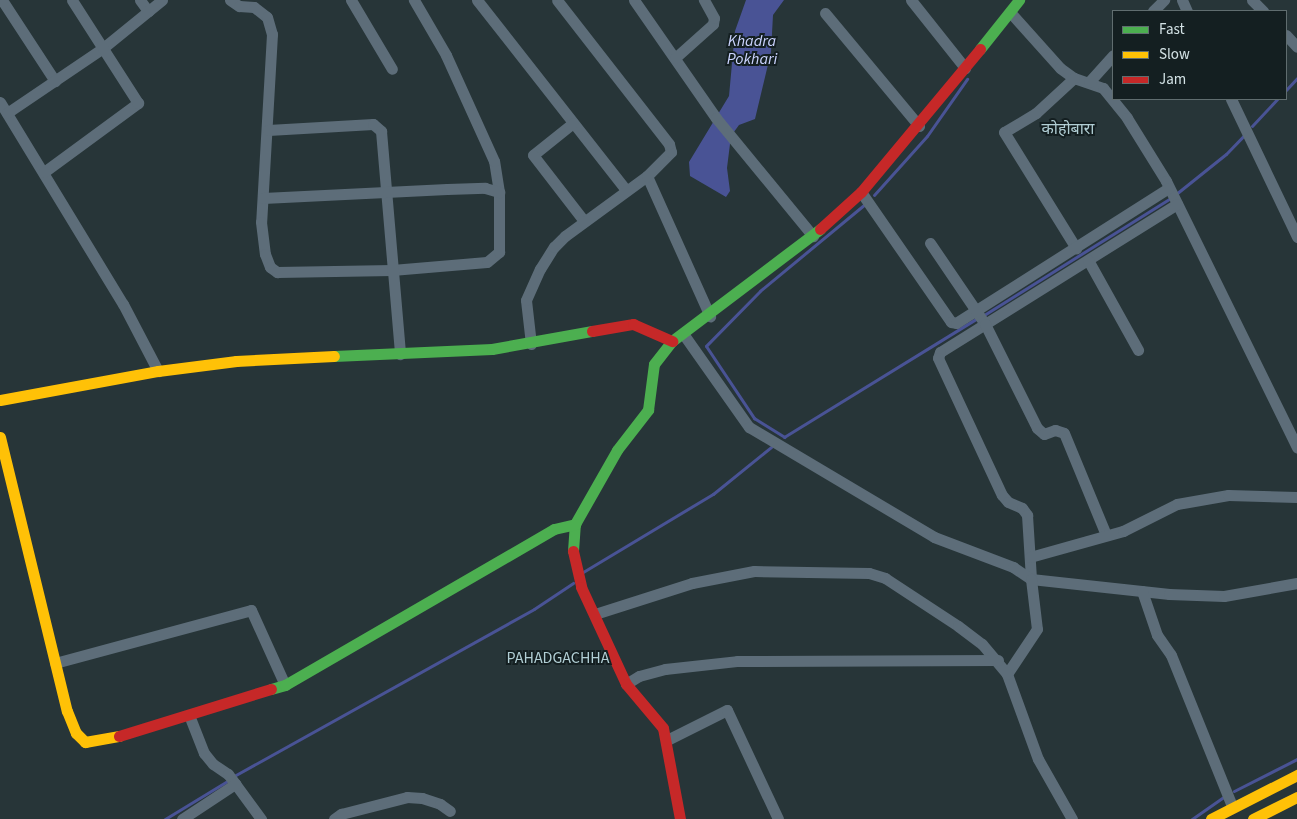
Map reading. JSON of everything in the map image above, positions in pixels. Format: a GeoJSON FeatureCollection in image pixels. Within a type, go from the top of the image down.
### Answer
{"type":"FeatureCollection","features":[{"type":"Feature","properties":{"kind":"street"},"geometry":{"type":"LineString","coordinates":[[2,0],[55,81]]}},
{"type":"Feature","properties":{"kind":"street"},"geometry":{"type":"LineString","coordinates":[[44,172],[138,103],[72,0]]}},
{"type":"Feature","properties":{"kind":"street"},"geometry":{"type":"LineString","coordinates":[[140,0],[148,11]]}},
{"type":"Feature","properties":{"kind":"street"},"geometry":{"type":"LineString","coordinates":[[7,113],[103,48],[162,0]]}},
{"type":"Feature","properties":{"kind":"street"},"geometry":{"type":"LineString","coordinates":[[230,0],[239,6],[254,7],[267,17],[272,34],[268,67],[268,130],[263,198],[265,254],[277,272],[392,270],[493,260],[499,252],[499,192],[494,162],[446,55],[414,0]]}},
{"type":"Feature","properties":{"kind":"street"},"geometry":{"type":"LineString","coordinates":[[351,0],[392,69]]}},
{"type":"Feature","properties":{"kind":"street"},"geometry":{"type":"LineString","coordinates":[[477,0],[626,190]]}},
{"type":"Feature","properties":{"kind":"street"},"geometry":{"type":"LineString","coordinates":[[531,344],[526,300],[528,290],[554,247],[584,221],[647,176],[670,156],[671,147],[557,0]]}},
{"type":"Feature","properties":{"kind":"street"},"geometry":{"type":"LineString","coordinates":[[634,0],[716,118],[813,236]]}},
{"type":"Feature","properties":{"kind":"street"},"geometry":{"type":"LineString","coordinates":[[675,58],[713,24],[714,18],[704,0]]}},
{"type":"Feature","properties":{"kind":"street"},"geometry":{"type":"LineString","coordinates":[[911,0],[965,68]]}},
{"type":"Feature","properties":{"kind":"street"},"geometry":{"type":"LineString","coordinates":[[680,819],[667,740],[663,728],[626,684],[574,567],[572,548],[575,524],[617,450],[648,410],[654,364],[672,341],[684,335],[710,316],[813,236],[861,192],[919,126],[1019,0]]}},
{"type":"Feature","properties":{"kind":"street"},"geometry":{"type":"LineString","coordinates":[[1154,10],[1164,0]]}},
{"type":"Feature","properties":{"kind":"street"},"geometry":{"type":"LineString","coordinates":[[1252,0],[1262,10]]}},
{"type":"Feature","properties":{"kind":"street"},"geometry":{"type":"LineString","coordinates":[[1010,12],[1060,68],[1074,78],[1102,88],[1112,98]]}},
{"type":"Feature","properties":{"kind":"street"},"geometry":{"type":"LineString","coordinates":[[825,13],[919,126]]}},
{"type":"Feature","properties":{"kind":"street"},"geometry":{"type":"LineString","coordinates":[[1287,37],[1297,47]]}},
{"type":"Feature","properties":{"kind":"street"},"geometry":{"type":"LineString","coordinates":[[1089,82],[1112,56]]}},
{"type":"Feature","properties":{"kind":"street"},"geometry":{"type":"LineString","coordinates":[[1074,78],[1036,113],[1004,132],[1076,248]]}},
{"type":"Feature","properties":{"kind":"street"},"geometry":{"type":"LineString","coordinates":[[1114,100],[1170,188],[1297,447]]}},
{"type":"Feature","properties":{"kind":"street"},"geometry":{"type":"LineString","coordinates":[[1231,100],[1297,237]]}},
{"type":"Feature","properties":{"kind":"street"},"geometry":{"type":"LineString","coordinates":[[0,102],[123,304],[158,371]]}},
{"type":"Feature","properties":{"kind":"street"},"geometry":{"type":"LineString","coordinates":[[573,122],[533,155],[584,221]]}},
{"type":"Feature","properties":{"kind":"street"},"geometry":{"type":"LineString","coordinates":[[268,130],[373,124],[381,131],[400,354]]}},
{"type":"Feature","properties":{"kind":"street"},"geometry":{"type":"LineString","coordinates":[[647,176],[710,316]]}},
{"type":"Feature","properties":{"kind":"street"},"geometry":{"type":"LineString","coordinates":[[263,198],[485,188],[499,192]]}},
{"type":"Feature","properties":{"kind":"street"},"geometry":{"type":"LineString","coordinates":[[861,192],[951,322],[956,323],[1170,188]]}},
{"type":"Feature","properties":{"kind":"street"},"geometry":{"type":"LineString","coordinates":[[1007,674],[1037,629],[1025,510],[1008,502],[1002,496],[938,358],[940,352],[1177,204]]}},
{"type":"Feature","properties":{"kind":"street"},"geometry":{"type":"LineString","coordinates":[[930,243],[985,324],[1037,428],[1044,434],[1056,430],[1064,434],[1106,535]]}},
{"type":"Feature","properties":{"kind":"street"},"geometry":{"type":"LineString","coordinates":[[1088,260],[1138,350]]}},
{"type":"Feature","properties":{"kind":"street"},"geometry":{"type":"LineString","coordinates":[[0,400],[158,371],[265,359],[400,354],[531,344],[633,324],[672,341]]}},
{"type":"Feature","properties":{"kind":"street"},"geometry":{"type":"LineString","coordinates":[[684,335],[749,427],[934,537],[1013,567],[1031,579],[1142,591],[1224,596],[1297,583]]}},
{"type":"Feature","properties":{"kind":"street"},"geometry":{"type":"LineString","coordinates":[[0,437],[67,711],[76,733],[85,742],[189,715],[285,685],[554,529],[575,524]]}},
{"type":"Feature","properties":{"kind":"street"},"geometry":{"type":"LineString","coordinates":[[1030,557],[1106,535],[1177,504],[1228,495],[1297,498]]}},
{"type":"Feature","properties":{"kind":"street"},"geometry":{"type":"LineString","coordinates":[[595,614],[692,583],[754,571],[869,573],[885,578],[958,626],[998,660],[1007,674],[1038,759],[1072,819]]}},
{"type":"Feature","properties":{"kind":"street"},"geometry":{"type":"LineString","coordinates":[[1142,591],[1157,635],[1171,655],[1232,806]]}},
{"type":"Feature","properties":{"kind":"street"},"geometry":{"type":"LineString","coordinates":[[55,663],[251,610],[285,685]]}},
{"type":"Feature","properties":{"kind":"street"},"geometry":{"type":"LineString","coordinates":[[626,684],[639,676],[665,669],[737,660],[998,660]]}},
{"type":"Feature","properties":{"kind":"street"},"geometry":{"type":"LineString","coordinates":[[667,740],[727,710],[778,819]]}},
{"type":"Feature","properties":{"kind":"street"},"geometry":{"type":"LineString","coordinates":[[189,715],[204,753],[213,764],[228,774],[261,819]]}},
{"type":"Feature","properties":{"kind":"street"},"geometry":{"type":"LineString","coordinates":[[1212,819],[1232,806],[1297,775]]}},
{"type":"Feature","properties":{"kind":"street"},"geometry":{"type":"LineString","coordinates":[[182,819],[236,784]]}},
{"type":"Feature","properties":{"kind":"street"},"geometry":{"type":"LineString","coordinates":[[334,819],[341,814],[406,797],[422,798],[440,804],[450,811]]}},
{"type":"Feature","properties":{"kind":"street"},"geometry":{"type":"LineString","coordinates":[[1253,819],[1297,797]]}},
{"type":"Feature","properties":{"kind":"water","name":"Khadra Pokhari"},"geometry":{"type":"Polygon","coordinates":[[[746,0],[784,0],[773,15],[771,52],[755,119],[739,125],[731,136],[727,168],[730,191],[726,197],[690,176],[689,162],[729,96],[735,31],[746,0]]]}},
{"type":"Feature","properties":{"kind":"waterway"},"geometry":{"type":"LineString","coordinates":[[1287,89],[1297,78]]}},
{"type":"Feature","properties":{"kind":"waterway"},"geometry":{"type":"LineString","coordinates":[[874,195],[927,136],[967,79]]}},
{"type":"Feature","properties":{"kind":"waterway"},"geometry":{"type":"LineString","coordinates":[[1252,126],[1276,100]]}},
{"type":"Feature","properties":{"kind":"waterway"},"geometry":{"type":"LineString","coordinates":[[1176,194],[1226,154],[1245,134]]}},
{"type":"Feature","properties":{"kind":"waterway"},"geometry":{"type":"LineString","coordinates":[[984,315],[1169,199]]}},
{"type":"Feature","properties":{"kind":"waterway"},"geometry":{"type":"LineString","coordinates":[[865,204],[760,291],[706,346],[754,418],[784,437],[976,319]]}},
{"type":"Feature","properties":{"kind":"waterway"},"geometry":{"type":"LineString","coordinates":[[583,572],[713,494],[771,447]]}},
{"type":"Feature","properties":{"kind":"waterway"},"geometry":{"type":"LineString","coordinates":[[234,776],[534,609],[573,583]]}},
{"type":"Feature","properties":{"kind":"waterway"},"geometry":{"type":"LineString","coordinates":[[1234,791],[1297,759]]}},
{"type":"Feature","properties":{"kind":"waterway"},"geometry":{"type":"LineString","coordinates":[[165,819],[229,780]]}},
{"type":"Feature","properties":{"kind":"waterway"},"geometry":{"type":"LineString","coordinates":[[1192,819],[1223,797]]}},
{"type":"Feature","properties":{"kind":"traffic: fast"},"geometry":{"type":"LineString","coordinates":[[980,49],[1019,0]]}},
{"type":"Feature","properties":{"kind":"traffic: fast"},"geometry":{"type":"LineString","coordinates":[[573,551],[575,524],[617,450],[648,410],[654,364],[672,341],[820,229]]}},
{"type":"Feature","properties":{"kind":"traffic: fast"},"geometry":{"type":"LineString","coordinates":[[334,356],[492,349],[592,331]]}},
{"type":"Feature","properties":{"kind":"traffic: fast"},"geometry":{"type":"LineString","coordinates":[[271,689],[285,685],[554,529],[575,524]]}},
{"type":"Feature","properties":{"kind":"traffic: slow"},"geometry":{"type":"LineString","coordinates":[[0,400],[158,371],[236,361],[334,356]]}},
{"type":"Feature","properties":{"kind":"traffic: slow"},"geometry":{"type":"LineString","coordinates":[[0,437],[67,711],[76,733],[85,742],[119,736]]}},
{"type":"Feature","properties":{"kind":"traffic: slow"},"geometry":{"type":"LineString","coordinates":[[1211,819],[1297,775]]}},
{"type":"Feature","properties":{"kind":"traffic: slow"},"geometry":{"type":"LineString","coordinates":[[1253,819],[1297,797]]}},
{"type":"Feature","properties":{"kind":"traffic: jam"},"geometry":{"type":"LineString","coordinates":[[820,229],[861,192],[980,49]]}},
{"type":"Feature","properties":{"kind":"traffic: jam"},"geometry":{"type":"LineString","coordinates":[[592,331],[633,324],[672,341]]}},
{"type":"Feature","properties":{"kind":"traffic: jam"},"geometry":{"type":"LineString","coordinates":[[573,551],[581,587],[626,684],[663,728],[680,819]]}},
{"type":"Feature","properties":{"kind":"traffic: jam"},"geometry":{"type":"LineString","coordinates":[[119,736],[271,689]]}},
{"type":"Feature","properties":{"kind":"district","name":"कोहोबारा"},"geometry":{"type":"Point","coordinates":[1068,129]}},
{"type":"Feature","properties":{"kind":"district","name":"PAHADGACHHA"},"geometry":{"type":"Point","coordinates":[558,658]}}]}
